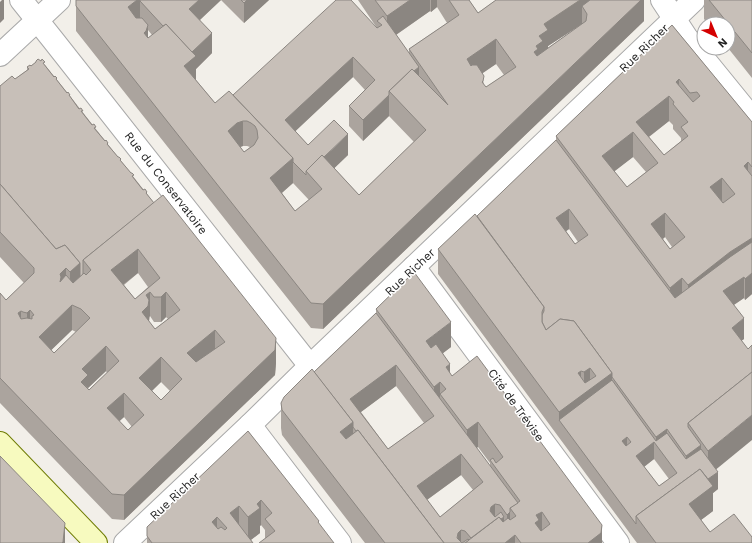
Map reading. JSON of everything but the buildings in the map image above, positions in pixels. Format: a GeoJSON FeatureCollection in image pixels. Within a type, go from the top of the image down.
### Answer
{"type":"FeatureCollection","features":[{"type":"Feature","properties":{"kind":"street","name":"Rue du Conservatoire"},"geometry":{"type":"LineString","coordinates":[[21,0],[310,366]]}},
{"type":"Feature","properties":{"kind":"street"},"geometry":{"type":"LineString","coordinates":[[0,55],[59,0]]}},
{"type":"Feature","properties":{"kind":"street"},"geometry":{"type":"LineString","coordinates":[[662,0],[687,38],[752,118]]}},
{"type":"Feature","properties":{"kind":"street","name":"Rue Richer"},"geometry":{"type":"LineString","coordinates":[[125,543],[694,0]]}},
{"type":"Feature","properties":{"kind":"street","name":"Cité de Trévise"},"geometry":{"type":"LineString","coordinates":[[414,267],[618,543]]}},
{"type":"Feature","properties":{"kind":"street"},"geometry":{"type":"LineString","coordinates":[[250,425],[340,543]]}},
{"type":"Feature","properties":{"kind":"street"},"geometry":{"type":"LineString","coordinates":[[0,443],[96,543]]}}]}
